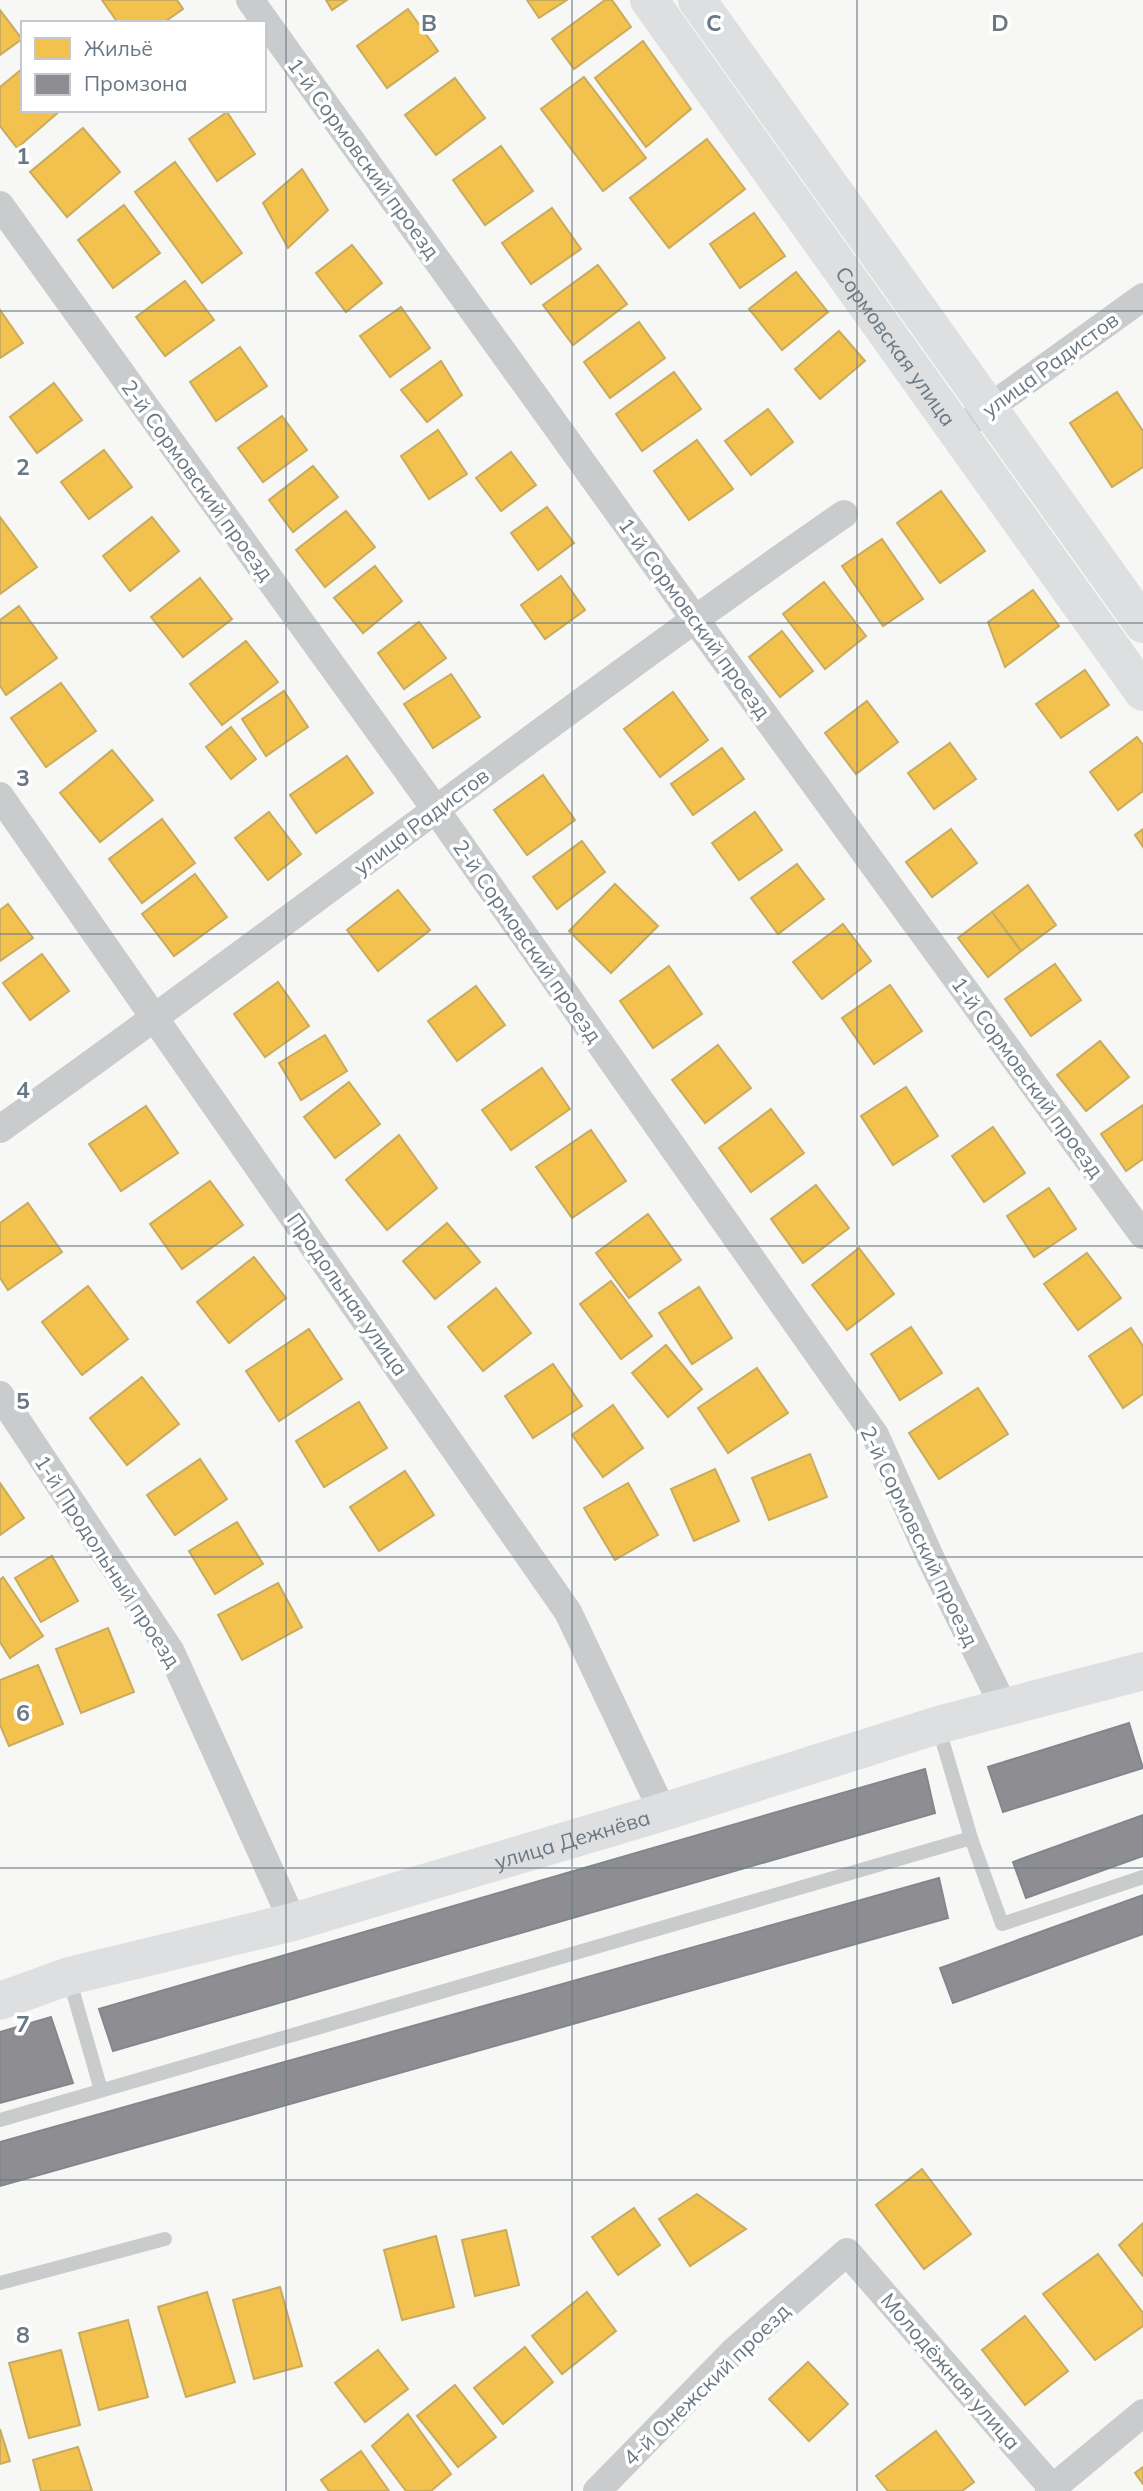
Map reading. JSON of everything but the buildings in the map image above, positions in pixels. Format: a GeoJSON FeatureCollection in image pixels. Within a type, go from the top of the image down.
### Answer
{"type":"FeatureCollection","features":[{"type":"Feature","properties":{"kind":"main road","name":"Сормовская улица"},"geometry":{"type":"LineString","coordinates":[[649,0],[1143,692]]}},
{"type":"Feature","properties":{"kind":"main road","name":"Сормовская улица"},"geometry":{"type":"LineString","coordinates":[[696,0],[1143,624]]}},
{"type":"Feature","properties":{"kind":"main road","name":"улица Дежнёва"},"geometry":{"type":"LineString","coordinates":[[0,2001],[69,1976],[293,1923],[663,1812],[938,1725],[1143,1671]]}},
{"type":"Feature","properties":{"kind":"street","name":"1-й Сормовский проезд"},"geometry":{"type":"LineString","coordinates":[[250,0],[265,21]]}},
{"type":"Feature","properties":{"kind":"street","name":"1-й Сормовский проезд"},"geometry":{"type":"LineString","coordinates":[[266,22],[694,618],[1143,1235]]}},
{"type":"Feature","properties":{"kind":"street","name":"2-й Сормовский проезд"},"geometry":{"type":"LineString","coordinates":[[0,205],[436,810],[875,1435],[931,1559],[1004,1707]]}},
{"type":"Feature","properties":{"kind":"street","name":"улица Радистов"},"geometry":{"type":"LineString","coordinates":[[957,431],[1143,297]]}},
{"type":"Feature","properties":{"kind":"street","name":"улица Радистов"},"geometry":{"type":"LineString","coordinates":[[0,1129],[156,1018],[694,618],[844,514]]}},
{"type":"Feature","properties":{"kind":"street","name":"Продольная улица"},"geometry":{"type":"LineString","coordinates":[[0,796],[568,1612],[663,1812]]}},
{"type":"Feature","properties":{"kind":"street","name":"1-й Продольный проезд"},"geometry":{"type":"LineString","coordinates":[[0,1395],[171,1652],[293,1923]]}},
{"type":"Feature","properties":{"kind":"street","name":"Молодёжная улица"},"geometry":{"type":"LineString","coordinates":[[847,2252],[1052,2490]]}},
{"type":"Feature","properties":{"kind":"street","name":"4-й Онежский проезд"},"geometry":{"type":"LineString","coordinates":[[597,2491],[734,2351],[847,2252]]}},
{"type":"Feature","properties":{"kind":"street"},"geometry":{"type":"LineString","coordinates":[[1052,2490],[1143,2413]]}},
{"type":"Feature","properties":{"kind":"lane"},"geometry":{"type":"LineString","coordinates":[[938,1725],[971,1838],[1002,1924],[1143,1877]]}},
{"type":"Feature","properties":{"kind":"lane"},"geometry":{"type":"LineString","coordinates":[[0,2120],[971,1838]]}},
{"type":"Feature","properties":{"kind":"lane"},"geometry":{"type":"LineString","coordinates":[[69,1976],[101,2090]]}},
{"type":"Feature","properties":{"kind":"lane"},"geometry":{"type":"LineString","coordinates":[[0,2283],[164,2239]]}}]}
